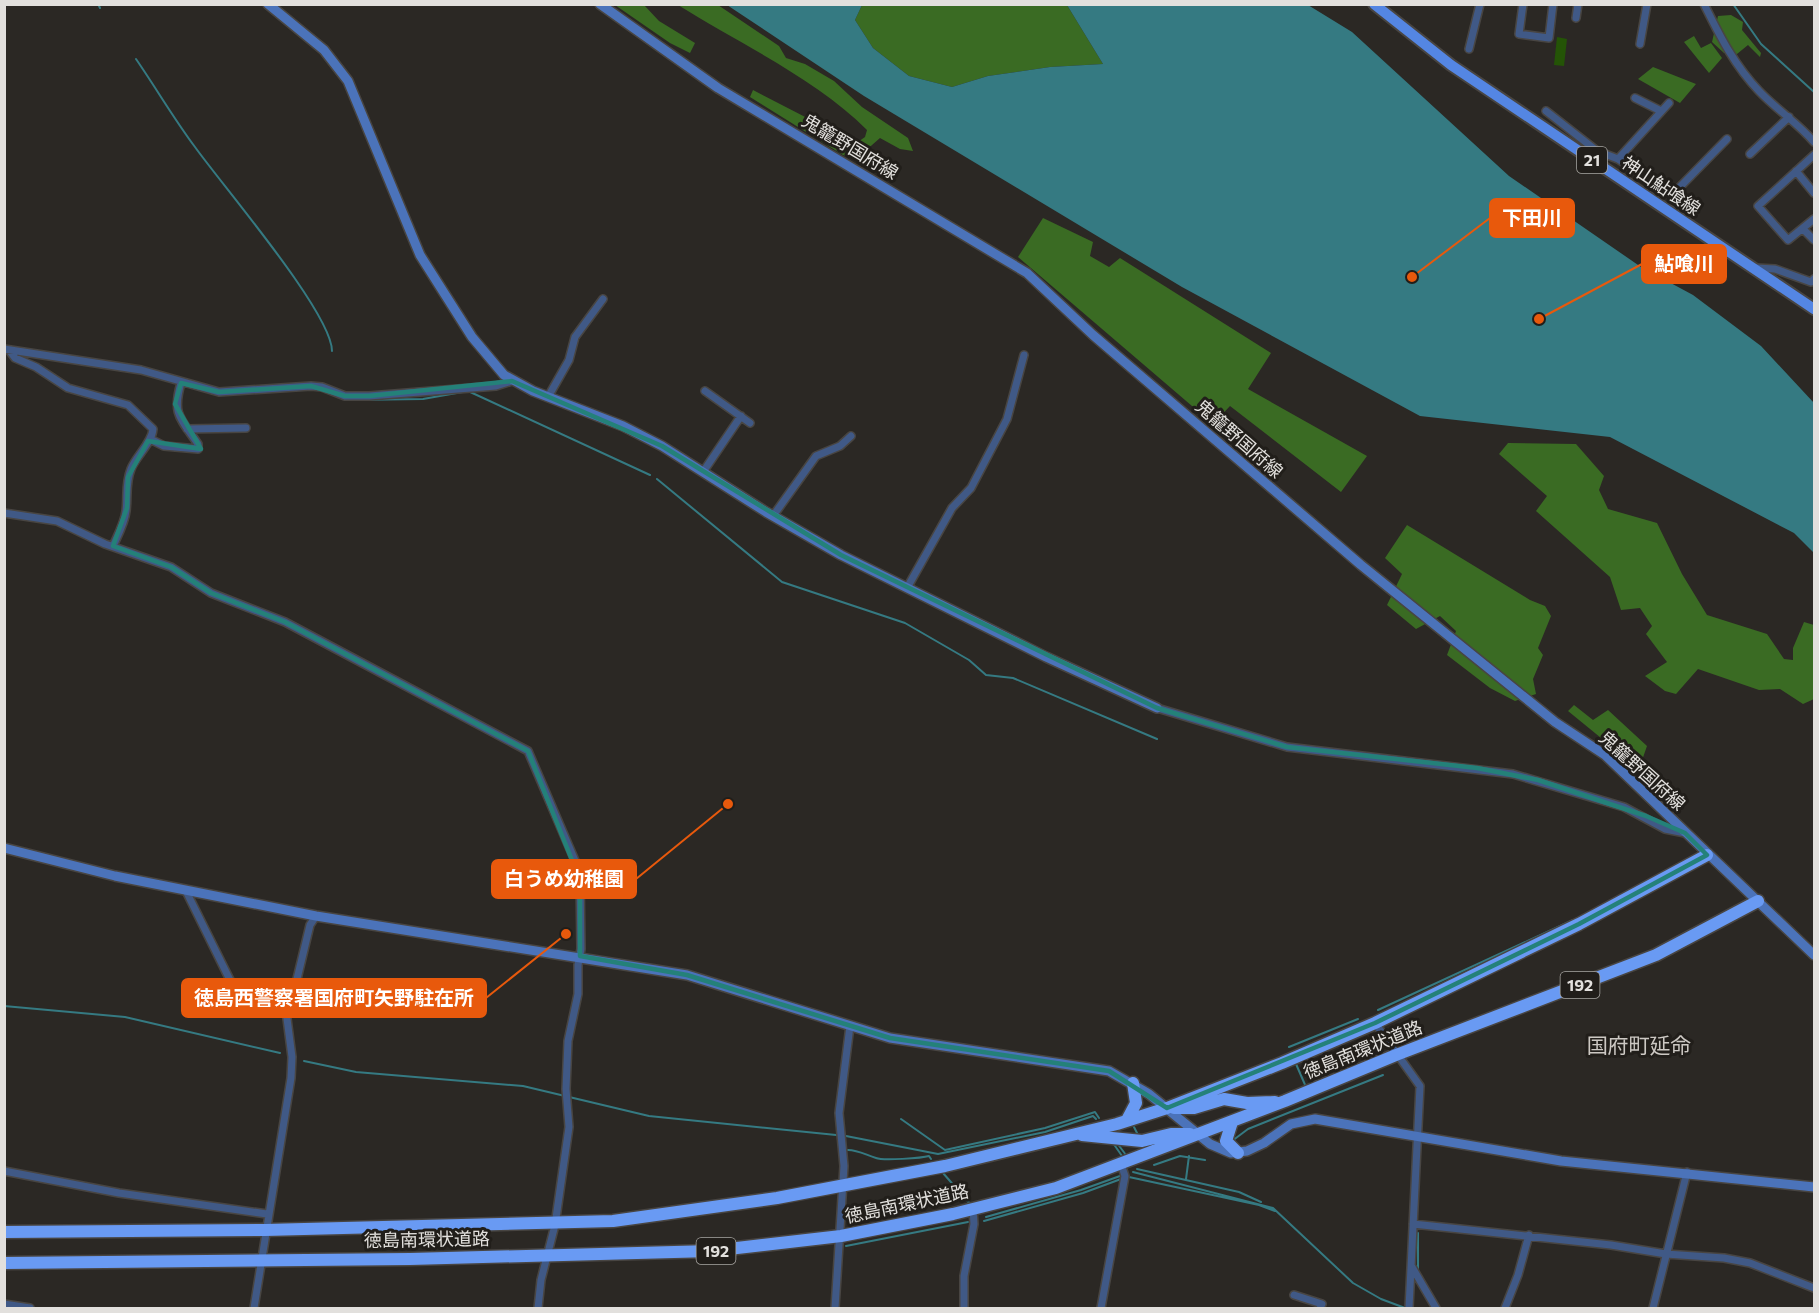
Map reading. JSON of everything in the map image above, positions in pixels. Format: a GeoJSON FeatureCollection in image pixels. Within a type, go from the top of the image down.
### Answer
{"type":"FeatureCollection","features":[{"type":"Feature","properties":{"kind":"highway","name":"徳島南環状道路"},"geometry":{"type":"LineString","coordinates":[[4,1232],[555,1225],[613,1221],[706,1209],[945,1166],[1072,1135],[1167,1108],[1375,1023],[1579,924],[1707,855]]}},
{"type":"Feature","properties":{"kind":"highway","name":"徳島南環状道路"},"geometry":{"type":"LineString","coordinates":[[4,1263],[261,1261],[711,1251],[841,1236],[973,1209],[1056,1188],[1232,1122],[1396,1055],[1656,955],[1758,901]]}},
{"type":"Feature","properties":{"kind":"highway"},"geometry":{"type":"LineString","coordinates":[[1126,1120],[1136,1103],[1134,1083]]}},
{"type":"Feature","properties":{"kind":"highway"},"geometry":{"type":"LineString","coordinates":[[1167,1108],[1194,1108],[1224,1099],[1247,1103],[1285,1101]]}},
{"type":"Feature","properties":{"kind":"highway"},"geometry":{"type":"LineString","coordinates":[[1232,1122],[1226,1141],[1238,1153]]}},
{"type":"Feature","properties":{"kind":"highway"},"geometry":{"type":"LineString","coordinates":[[1072,1135],[1142,1141],[1171,1134],[1198,1134]]}},
{"type":"Feature","properties":{"kind":"main road","name":"神山鮎喰線"},"geometry":{"type":"LineString","coordinates":[[1374,4],[1451,65],[1594,155],[1815,309]]}},
{"type":"Feature","properties":{"kind":"street"},"geometry":{"type":"LineString","coordinates":[[268,4],[324,50],[348,81],[420,255],[486,356],[512,381],[623,426],[662,446],[772,516],[907,588],[1087,677],[1157,708],[1287,747],[1513,774],[1624,807],[1665,829],[1685,833]]}},
{"type":"Feature","properties":{"kind":"street","name":"鬼籠野国府線"},"geometry":{"type":"LineString","coordinates":[[600,4],[718,88],[1027,273],[1093,335],[1361,565],[1555,722],[1605,755],[1707,855],[1815,955]]}},
{"type":"Feature","properties":{"kind":"street"},"geometry":{"type":"LineString","coordinates":[[1469,49],[1480,4]]}},
{"type":"Feature","properties":{"kind":"street"},"geometry":{"type":"LineString","coordinates":[[1523,4],[1519,34],[1549,38],[1553,4]]}},
{"type":"Feature","properties":{"kind":"street"},"geometry":{"type":"LineString","coordinates":[[1576,18],[1578,4]]}},
{"type":"Feature","properties":{"kind":"street"},"geometry":{"type":"LineString","coordinates":[[1640,44],[1647,4]]}},
{"type":"Feature","properties":{"kind":"street"},"geometry":{"type":"LineString","coordinates":[[1704,4],[1728,53],[1758,91],[1815,142]]}},
{"type":"Feature","properties":{"kind":"street"},"geometry":{"type":"LineString","coordinates":[[1635,98],[1661,111]]}},
{"type":"Feature","properties":{"kind":"street"},"geometry":{"type":"LineString","coordinates":[[1618,159],[1669,103]]}},
{"type":"Feature","properties":{"kind":"street"},"geometry":{"type":"LineString","coordinates":[[1546,111],[1594,155],[1618,159],[1673,194],[1727,139]]}},
{"type":"Feature","properties":{"kind":"street"},"geometry":{"type":"LineString","coordinates":[[1750,154],[1789,117]]}},
{"type":"Feature","properties":{"kind":"street"},"geometry":{"type":"LineString","coordinates":[[1815,155],[1758,206],[1788,240],[1815,219]]}},
{"type":"Feature","properties":{"kind":"street"},"geometry":{"type":"LineString","coordinates":[[1796,171],[1815,193]]}},
{"type":"Feature","properties":{"kind":"street"},"geometry":{"type":"LineString","coordinates":[[1803,229],[1815,240]]}},
{"type":"Feature","properties":{"kind":"street"},"geometry":{"type":"LineString","coordinates":[[1754,268],[1776,269],[1811,282],[1815,279]]}},
{"type":"Feature","properties":{"kind":"street"},"geometry":{"type":"LineString","coordinates":[[548,397],[569,360],[575,337],[603,299]]}},
{"type":"Feature","properties":{"kind":"street"},"geometry":{"type":"LineString","coordinates":[[7,349],[141,370],[219,392],[311,386],[322,387],[345,396],[369,396],[496,386],[512,381]]}},
{"type":"Feature","properties":{"kind":"street"},"geometry":{"type":"LineString","coordinates":[[7,349],[15,358],[36,367],[69,388],[128,405],[149,422],[153,429],[150,439],[133,463],[128,477],[125,494],[127,508],[113,546]]}},
{"type":"Feature","properties":{"kind":"street"},"geometry":{"type":"LineString","coordinates":[[907,588],[952,508],[971,488],[1007,419],[1024,355]]}},
{"type":"Feature","properties":{"kind":"street"},"geometry":{"type":"LineString","coordinates":[[150,439],[164,446],[198,448],[198,444],[175,404],[182,383]]}},
{"type":"Feature","properties":{"kind":"street"},"geometry":{"type":"LineString","coordinates":[[705,391],[750,423]]}},
{"type":"Feature","properties":{"kind":"street"},"geometry":{"type":"LineString","coordinates":[[703,472],[741,416]]}},
{"type":"Feature","properties":{"kind":"street"},"geometry":{"type":"LineString","coordinates":[[188,429],[246,428]]}},
{"type":"Feature","properties":{"kind":"street"},"geometry":{"type":"LineString","coordinates":[[772,516],[816,456],[840,446],[850,436]]}},
{"type":"Feature","properties":{"kind":"street"},"geometry":{"type":"LineString","coordinates":[[4,513],[57,521],[113,546],[171,567],[212,593],[285,622],[528,751],[576,863],[580,880],[578,994],[568,1041],[569,1127],[555,1225],[546,1255],[538,1308]]}},
{"type":"Feature","properties":{"kind":"street"},"geometry":{"type":"LineString","coordinates":[[4,848],[115,876],[315,916],[580,956],[687,975],[890,1038],[1109,1071],[1134,1083],[1221,1151],[1238,1153],[1264,1143],[1291,1124],[1315,1119],[1561,1161],[1687,1172],[1815,1187]]}},
{"type":"Feature","properties":{"kind":"street"},"geometry":{"type":"LineString","coordinates":[[186,891],[230,980],[242,994],[286,1011]]}},
{"type":"Feature","properties":{"kind":"street"},"geometry":{"type":"LineString","coordinates":[[286,1011],[290,1008],[310,925],[315,916]]}},
{"type":"Feature","properties":{"kind":"street"},"geometry":{"type":"LineString","coordinates":[[254,1308],[267,1214],[291,1078],[292,1057],[286,1011]]}},
{"type":"Feature","properties":{"kind":"street"},"geometry":{"type":"LineString","coordinates":[[1375,1023],[1420,1086],[1409,1308]]}},
{"type":"Feature","properties":{"kind":"street"},"geometry":{"type":"LineString","coordinates":[[835,1308],[841,1236],[842,1136],[839,1113],[850,1026]]}},
{"type":"Feature","properties":{"kind":"street"},"geometry":{"type":"LineString","coordinates":[[1101,1308],[1125,1176],[1121,1164]]}},
{"type":"Feature","properties":{"kind":"street"},"geometry":{"type":"LineString","coordinates":[[4,1171],[119,1193],[267,1214]]}},
{"type":"Feature","properties":{"kind":"street"},"geometry":{"type":"LineString","coordinates":[[1653,1308],[1687,1172]]}},
{"type":"Feature","properties":{"kind":"street"},"geometry":{"type":"LineString","coordinates":[[964,1308],[964,1276],[974,1224],[973,1209]]}},
{"type":"Feature","properties":{"kind":"street"},"geometry":{"type":"LineString","coordinates":[[1413,1224],[1529,1235],[1750,1263],[1815,1288]]}},
{"type":"Feature","properties":{"kind":"street"},"geometry":{"type":"LineString","coordinates":[[1504,1308],[1518,1275],[1529,1235]]}},
{"type":"Feature","properties":{"kind":"street"},"geometry":{"type":"LineString","coordinates":[[1412,1267],[1436,1308]]}},
{"type":"Feature","properties":{"kind":"street"},"geometry":{"type":"LineString","coordinates":[[1294,1295],[1322,1304],[1320,1308]]}},
{"type":"Feature","properties":{"kind":"street"},"geometry":{"type":"LineString","coordinates":[[4,1304],[30,1308]]}},
{"type":"Feature","properties":{"kind":"highlighted area"},"geometry":{"type":"Polygon","coordinates":[[[512,381],[662,446],[841,555],[1157,708],[1287,747],[1477,768],[1538,780],[1646,816],[1685,833],[1707,855],[1579,924],[1375,1023],[1167,1108],[1109,1071],[890,1038],[687,975],[580,956],[580,880],[528,751],[285,622],[211,593],[171,567],[113,546],[127,508],[128,477],[148,441],[201,449],[175,404],[181,383],[219,392],[311,386],[345,396],[369,396],[512,381]]]}},
{"type":"Feature","properties":{"kind":"green space"},"geometry":{"type":"Polygon","coordinates":[[[615,5],[644,5],[659,21],[695,43],[690,53],[670,43],[615,5]]]}},
{"type":"Feature","properties":{"kind":"green space"},"geometry":{"type":"Polygon","coordinates":[[[678,5],[718,5],[779,46],[786,58],[805,64],[834,81],[862,107],[908,138],[913,151],[900,149],[880,138],[856,159],[843,155],[750,97],[753,90],[813,121],[839,138],[855,144],[865,137],[867,130],[801,78],[678,5]]]}},
{"type":"Feature","properties":{"kind":"green space"},"geometry":{"type":"Polygon","coordinates":[[[862,5],[1067,5],[1103,64],[1050,67],[988,76],[952,87],[909,76],[873,48],[855,20],[862,5]]]}},
{"type":"Feature","properties":{"kind":"green space"},"geometry":{"type":"Polygon","coordinates":[[[1731,15],[1743,22],[1742,30],[1761,53],[1760,57],[1748,45],[1737,54],[1724,53],[1712,42],[1718,16],[1731,15]]]}},
{"type":"Feature","properties":{"kind":"green space"},"geometry":{"type":"Polygon","coordinates":[[[1694,36],[1701,48],[1711,43],[1722,58],[1709,73],[1684,42],[1694,36]]]}},
{"type":"Feature","properties":{"kind":"green space"},"geometry":{"type":"Polygon","coordinates":[[[1557,37],[1567,39],[1564,66],[1554,65],[1557,37]]]}},
{"type":"Feature","properties":{"kind":"green space"},"geometry":{"type":"Polygon","coordinates":[[[1653,67],[1696,84],[1680,103],[1638,79],[1653,67]]]}},
{"type":"Feature","properties":{"kind":"green space"},"geometry":{"type":"Polygon","coordinates":[[[1043,218],[1093,242],[1090,256],[1109,267],[1120,258],[1271,353],[1248,389],[1367,456],[1341,492],[1230,406],[1213,424],[1018,257],[1043,218]]]}},
{"type":"Feature","properties":{"kind":"green space"},"geometry":{"type":"Polygon","coordinates":[[[1508,443],[1576,444],[1604,476],[1599,490],[1608,509],[1657,523],[1682,574],[1707,615],[1767,634],[1784,659],[1793,660],[1793,648],[1804,622],[1814,625],[1814,699],[1803,704],[1780,689],[1759,690],[1698,669],[1676,694],[1665,691],[1645,676],[1667,662],[1646,634],[1652,626],[1640,608],[1621,610],[1610,577],[1536,511],[1547,496],[1499,454],[1508,443]]]}},
{"type":"Feature","properties":{"kind":"green space"},"geometry":{"type":"Polygon","coordinates":[[[1407,525],[1530,600],[1545,606],[1551,616],[1538,648],[1543,655],[1533,679],[1536,694],[1515,701],[1490,688],[1447,655],[1456,631],[1440,616],[1416,629],[1387,605],[1402,574],[1385,558],[1407,525]]]}},
{"type":"Feature","properties":{"kind":"green space"},"geometry":{"type":"Polygon","coordinates":[[[1574,705],[1593,720],[1608,710],[1647,746],[1639,769],[1568,711],[1574,705]]]}},
{"type":"Feature","properties":{"kind":"water"},"geometry":{"type":"Polygon","coordinates":[[[727,5],[862,5],[855,20],[873,48],[909,76],[952,87],[988,76],[1050,67],[1103,64],[1067,5],[1308,5],[1352,32],[1509,176],[1641,267],[1693,295],[1761,346],[1814,403],[1814,553],[1794,533],[1610,437],[1420,416],[1182,287],[864,96],[727,5]]]}},
{"type":"Feature","properties":{"kind":"waterway"},"geometry":{"type":"LineString","coordinates":[[98,4],[100,8]]}},
{"type":"Feature","properties":{"kind":"waterway"},"geometry":{"type":"LineString","coordinates":[[1733,4],[1761,44],[1814,92]]}},
{"type":"Feature","properties":{"kind":"waterway"},"geometry":{"type":"LineString","coordinates":[[136,59],[187,136],[296,280],[327,333],[332,351]]}},
{"type":"Feature","properties":{"kind":"waterway"},"geometry":{"type":"LineString","coordinates":[[351,400],[423,399],[468,391],[650,475]]}},
{"type":"Feature","properties":{"kind":"waterway"},"geometry":{"type":"LineString","coordinates":[[657,479],[782,582],[905,623],[969,660],[986,675],[1013,678],[1157,739]]}},
{"type":"Feature","properties":{"kind":"waterway"},"geometry":{"type":"LineString","coordinates":[[1378,1010],[1573,920]]}},
{"type":"Feature","properties":{"kind":"waterway"},"geometry":{"type":"LineString","coordinates":[[4,1006],[125,1017],[280,1053]]}},
{"type":"Feature","properties":{"kind":"waterway"},"geometry":{"type":"LineString","coordinates":[[1289,1047],[1358,1019]]}},
{"type":"Feature","properties":{"kind":"waterway"},"geometry":{"type":"LineString","coordinates":[[304,1061],[356,1072],[523,1086],[649,1116],[846,1136],[938,1154],[1045,1132],[1093,1116],[1096,1119]]}},
{"type":"Feature","properties":{"kind":"waterway"},"geometry":{"type":"LineString","coordinates":[[1296,1064],[1306,1087]]}},
{"type":"Feature","properties":{"kind":"waterway"},"geometry":{"type":"LineString","coordinates":[[1232,1141],[1248,1129],[1383,1075]]}},
{"type":"Feature","properties":{"kind":"waterway"},"geometry":{"type":"LineString","coordinates":[[901,1119],[945,1150],[1045,1128],[1095,1112],[1099,1118]]}},
{"type":"Feature","properties":{"kind":"waterway"},"geometry":{"type":"LineString","coordinates":[[1134,1127],[1138,1135]]}},
{"type":"Feature","properties":{"kind":"waterway"},"geometry":{"type":"LineString","coordinates":[[1113,1143],[1122,1156]]}},
{"type":"Feature","properties":{"kind":"waterway"},"geometry":{"type":"LineString","coordinates":[[1117,1143],[1126,1155]]}},
{"type":"Feature","properties":{"kind":"waterway"},"geometry":{"type":"LineString","coordinates":[[848,1150],[880,1159],[929,1156],[931,1159]]}},
{"type":"Feature","properties":{"kind":"waterway"},"geometry":{"type":"LineString","coordinates":[[1154,1165],[1180,1156],[1205,1160]]}},
{"type":"Feature","properties":{"kind":"waterway"},"geometry":{"type":"LineString","coordinates":[[1186,1179],[1189,1156]]}},
{"type":"Feature","properties":{"kind":"waterway"},"geometry":{"type":"LineString","coordinates":[[1137,1169],[1239,1192],[1261,1202]]}},
{"type":"Feature","properties":{"kind":"waterway"},"geometry":{"type":"LineString","coordinates":[[1133,1172],[1273,1208],[1353,1283],[1381,1299],[1405,1308]]}},
{"type":"Feature","properties":{"kind":"waterway"},"geometry":{"type":"LineString","coordinates":[[943,1173],[971,1205]]}},
{"type":"Feature","properties":{"kind":"waterway"},"geometry":{"type":"LineString","coordinates":[[986,1217],[1081,1190],[1120,1176]]}},
{"type":"Feature","properties":{"kind":"waterway"},"geometry":{"type":"LineString","coordinates":[[1129,1177],[1259,1205],[1275,1211]]}},
{"type":"Feature","properties":{"kind":"waterway"},"geometry":{"type":"LineString","coordinates":[[984,1221],[1083,1193],[1121,1179]]}},
{"type":"Feature","properties":{"kind":"waterway"},"geometry":{"type":"LineString","coordinates":[[846,1246],[968,1222]]}},
{"type":"Feature","properties":{"kind":"waterway"},"geometry":{"type":"LineString","coordinates":[[1418,1233],[1418,1272]]}},
{"type":"Feature","properties":{"kind":"place","name":"下田川"},"geometry":{"type":"Point","coordinates":[1412,277]}},
{"type":"Feature","properties":{"kind":"place","name":"鮎喰川"},"geometry":{"type":"Point","coordinates":[1539,319]}},
{"type":"Feature","properties":{"kind":"place","name":"白うめ幼稚園"},"geometry":{"type":"Point","coordinates":[728,804]}},
{"type":"Feature","properties":{"kind":"place","name":"徳島西警察署国府町矢野駐在所"},"geometry":{"type":"Point","coordinates":[566,934]}},
{"type":"Feature","properties":{"kind":"district","name":"国府町延命"},"geometry":{"type":"Point","coordinates":[1639,1046]}}]}
